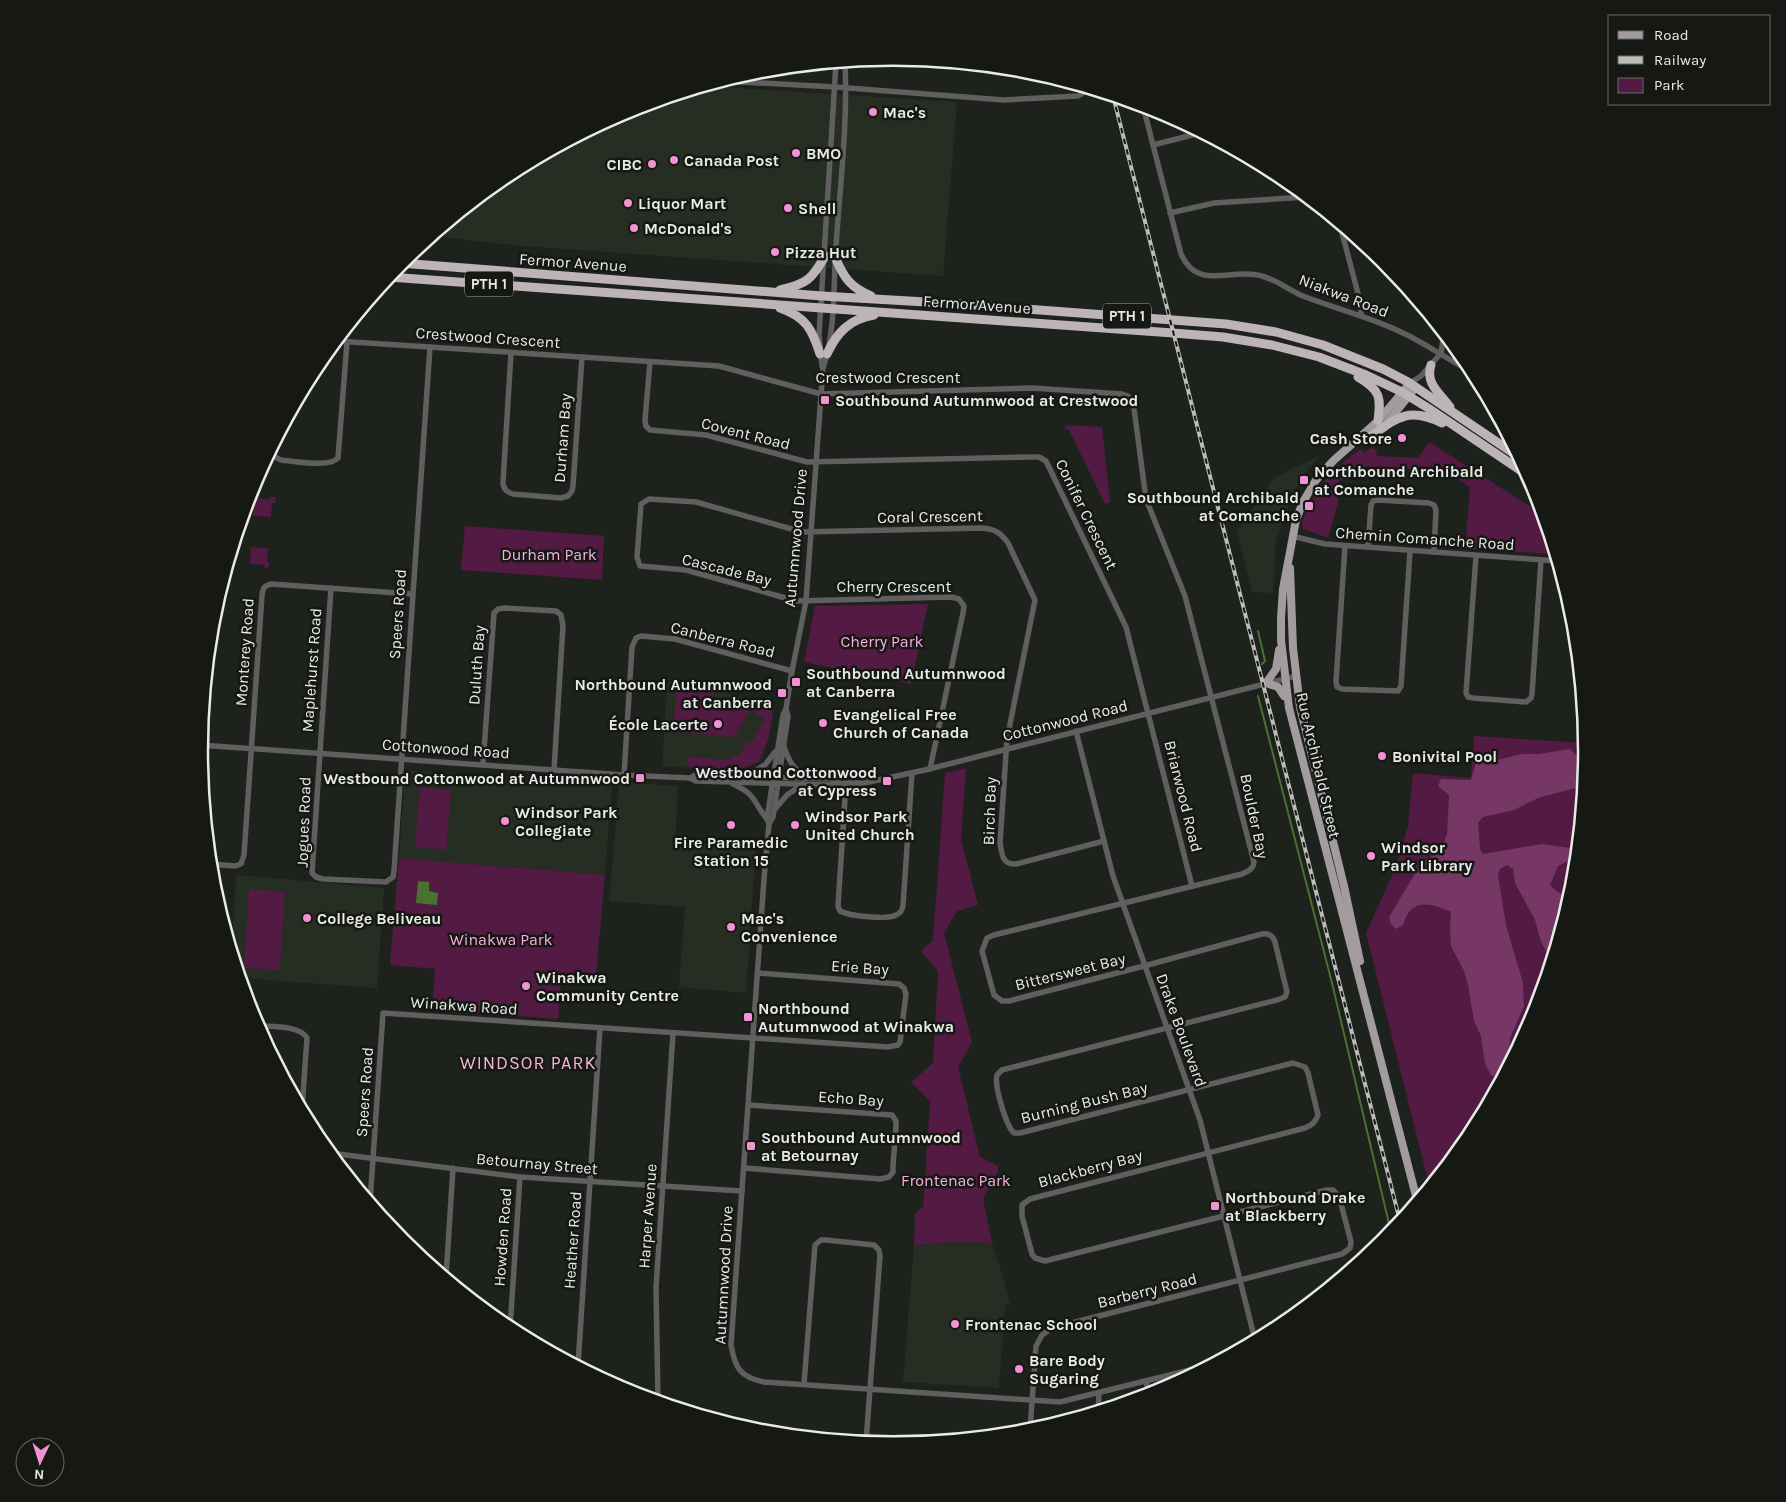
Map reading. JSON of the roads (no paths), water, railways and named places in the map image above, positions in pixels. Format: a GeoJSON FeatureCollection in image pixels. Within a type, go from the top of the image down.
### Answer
{"type":"FeatureCollection","features":[{"type":"Feature","properties":{"kind":"highway"},"geometry":{"type":"LineString","coordinates":[[772,292],[809,280],[830,256],[848,282],[860,291],[881,299]]}},
{"type":"Feature","properties":{"kind":"highway","name":"Fermor Avenue"},"geometry":{"type":"LineString","coordinates":[[411,265],[1226,324],[1276,332],[1322,345],[1376,366],[1413,385],[1508,450]]}},
{"type":"Feature","properties":{"kind":"highway","name":"Fermor Avenue"},"geometry":{"type":"LineString","coordinates":[[399,278],[1222,337],[1272,345],[1339,365],[1366,375],[1406,394],[1516,468]]}},
{"type":"Feature","properties":{"kind":"highway"},"geometry":{"type":"LineString","coordinates":[[768,304],[790,312],[805,322],[824,354],[836,336],[846,326],[863,317],[890,313]]}},
{"type":"Feature","properties":{"kind":"highway"},"geometry":{"type":"LineString","coordinates":[[1339,365],[1370,384],[1377,393],[1380,402],[1378,421]]}},
{"type":"Feature","properties":{"kind":"highway"},"geometry":{"type":"LineString","coordinates":[[1431,365],[1429,372],[1431,384],[1455,414]]}},
{"type":"Feature","properties":{"kind":"highway"},"geometry":{"type":"LineString","coordinates":[[1369,438],[1391,421],[1412,415],[1422,415],[1430,417],[1474,439]]}},
{"type":"Feature","properties":{"kind":"main road","name":"Rue Archibald Street"},"geometry":{"type":"LineString","coordinates":[[1335,460],[1385,425],[1413,385]]}},
{"type":"Feature","properties":{"kind":"main road","name":"Rue Archibald Street"},"geometry":{"type":"LineString","coordinates":[[1406,394],[1335,460],[1316,480],[1306,497],[1296,520],[1292,536],[1282,599],[1281,640],[1289,708],[1333,884],[1361,981],[1415,1193]]}},
{"type":"Feature","properties":{"kind":"main road","name":"Rue Archibald Street"},"geometry":{"type":"LineString","coordinates":[[1290,551],[1291,617],[1296,676],[1306,737],[1351,917],[1359,954],[1361,981]]}},
{"type":"Feature","properties":{"kind":"main road"},"geometry":{"type":"LineString","coordinates":[[1281,640],[1276,669],[1266,684],[1280,688],[1289,708]]}},
{"type":"Feature","properties":{"kind":"street"},"geometry":{"type":"LineString","coordinates":[[830,256],[840,186],[845,120],[845,68]]}},
{"type":"Feature","properties":{"kind":"street"},"geometry":{"type":"LineString","coordinates":[[830,256],[829,186],[836,69]]}},
{"type":"Feature","properties":{"kind":"street"},"geometry":{"type":"LineString","coordinates":[[744,83],[836,87],[1004,100],[1078,96],[1082,94]]}},
{"type":"Feature","properties":{"kind":"street"},"geometry":{"type":"LineString","coordinates":[[1145,114],[1170,213],[1214,203],[1295,198]]}},
{"type":"Feature","properties":{"kind":"street"},"geometry":{"type":"LineString","coordinates":[[1153,145],[1192,135]]}},
{"type":"Feature","properties":{"kind":"street"},"geometry":{"type":"LineString","coordinates":[[829,186],[840,186]]}},
{"type":"Feature","properties":{"kind":"street","name":"Niakwa Road"},"geometry":{"type":"LineString","coordinates":[[1170,213],[1184,260],[1187,266],[1198,274],[1208,277],[1239,273],[1262,276],[1310,298],[1361,315],[1402,332],[1455,362]]}},
{"type":"Feature","properties":{"kind":"street"},"geometry":{"type":"LineString","coordinates":[[1343,235],[1361,305],[1361,315]]}},
{"type":"Feature","properties":{"kind":"street","name":"Autumnwood Drive"},"geometry":{"type":"LineString","coordinates":[[824,354],[821,308],[830,256]]}},
{"type":"Feature","properties":{"kind":"street","name":"Autumnwood Drive"},"geometry":{"type":"LineString","coordinates":[[768,822],[773,817],[777,748],[806,601],[824,354],[833,296],[830,256]]}},
{"type":"Feature","properties":{"kind":"street","name":"Crestwood Crescent"},"geometry":{"type":"LineString","coordinates":[[345,342],[719,366],[821,394],[1032,388],[1128,396],[1133,401],[1135,408],[1146,499],[1185,596],[1212,697]]}},
{"type":"Feature","properties":{"kind":"street"},"geometry":{"type":"LineString","coordinates":[[275,457],[282,460],[326,463],[334,462],[338,458],[348,342]]}},
{"type":"Feature","properties":{"kind":"street"},"geometry":{"type":"LineString","coordinates":[[1441,353],[1442,343]]}},
{"type":"Feature","properties":{"kind":"street","name":"Speers Road"},"geometry":{"type":"LineString","coordinates":[[389,881],[394,871],[430,347]]}},
{"type":"Feature","properties":{"kind":"street","name":"Durham Bay"},"geometry":{"type":"LineString","coordinates":[[511,353],[504,488],[513,494],[561,498],[568,496],[573,486],[582,358]]}},
{"type":"Feature","properties":{"kind":"street","name":"Rue Archibald Street"},"geometry":{"type":"LineString","coordinates":[[1413,385],[1441,353]]}},
{"type":"Feature","properties":{"kind":"street","name":"Covent Road"},"geometry":{"type":"LineString","coordinates":[[650,362],[645,420],[646,426],[650,430],[706,435],[806,462],[816,462]]}},
{"type":"Feature","properties":{"kind":"street","name":"Conifer Crescent"},"geometry":{"type":"LineString","coordinates":[[816,462],[1043,458],[1122,616],[1148,713]]}},
{"type":"Feature","properties":{"kind":"street","name":"Cascade Bay"},"geometry":{"type":"LineString","coordinates":[[806,601],[796,601],[686,570],[640,566],[637,557],[640,508],[644,501],[649,499],[696,502],[802,532],[811,532]]}},
{"type":"Feature","properties":{"kind":"street"},"geometry":{"type":"LineString","coordinates":[[1368,547],[1371,505],[1373,501],[1429,503],[1434,505],[1436,510],[1434,552]]}},
{"type":"Feature","properties":{"kind":"street","name":"Coral Crescent"},"geometry":{"type":"LineString","coordinates":[[811,532],[982,528],[993,529],[1002,534],[1034,594],[1035,600],[1006,749]]}},
{"type":"Feature","properties":{"kind":"street","name":"Chemin Comanche Road"},"geometry":{"type":"LineString","coordinates":[[1292,536],[1325,544],[1345,546],[1550,561]]}},
{"type":"Feature","properties":{"kind":"street"},"geometry":{"type":"LineString","coordinates":[[1345,546],[1336,682],[1337,687],[1342,689],[1398,691],[1400,686],[1410,551]]}},
{"type":"Feature","properties":{"kind":"street"},"geometry":{"type":"LineString","coordinates":[[1476,556],[1466,693],[1468,697],[1473,698],[1526,702],[1531,698],[1532,694],[1541,560]]}},
{"type":"Feature","properties":{"kind":"street","name":"Monterey Road"},"geometry":{"type":"LineString","coordinates":[[252,748],[262,589],[265,585],[412,594]]}},
{"type":"Feature","properties":{"kind":"street","name":"Maplehurst Road"},"geometry":{"type":"LineString","coordinates":[[319,753],[331,588]]}},
{"type":"Feature","properties":{"kind":"street","name":"Cherry Crescent"},"geometry":{"type":"LineString","coordinates":[[806,601],[959,599],[964,606],[930,768]]}},
{"type":"Feature","properties":{"kind":"street","name":"Duluth Bay"},"geometry":{"type":"LineString","coordinates":[[483,764],[494,613],[498,609],[504,608],[556,612],[561,615],[564,626],[554,770]]}},
{"type":"Feature","properties":{"kind":"street","name":"Canberra Road"},"geometry":{"type":"LineString","coordinates":[[624,775],[632,647],[636,638],[641,636],[675,639],[792,671]]}},
{"type":"Feature","properties":{"kind":"street","name":"Cottonwood Road"},"geometry":{"type":"LineString","coordinates":[[690,778],[695,775],[743,777],[804,784],[864,783],[912,773],[1296,676]]}},
{"type":"Feature","properties":{"kind":"street","name":"Boulder Bay"},"geometry":{"type":"LineString","coordinates":[[1123,904],[1250,871],[1254,862],[1212,697]]}},
{"type":"Feature","properties":{"kind":"street","name":"Autumnwood Drive"},"geometry":{"type":"LineString","coordinates":[[786,709],[788,716],[784,745],[768,822],[752,1038],[731,1344],[734,1360],[739,1370],[750,1379],[764,1382],[1060,1402],[1177,1374]]}},
{"type":"Feature","properties":{"kind":"street","name":"Briarwood Road"},"geometry":{"type":"LineString","coordinates":[[1148,713],[1192,886]]}},
{"type":"Feature","properties":{"kind":"street","name":"Drake Boulevard"},"geometry":{"type":"LineString","coordinates":[[1076,731],[1112,876],[1200,1120],[1254,1332]]}},
{"type":"Feature","properties":{"kind":"street","name":"Cottonwood Road"},"geometry":{"type":"LineString","coordinates":[[208,745],[690,778],[696,782],[729,783],[832,779],[843,783]]}},
{"type":"Feature","properties":{"kind":"street"},"geometry":{"type":"LineString","coordinates":[[784,745],[790,763],[797,771],[810,779]]}},
{"type":"Feature","properties":{"kind":"street"},"geometry":{"type":"LineString","coordinates":[[218,865],[235,866],[241,864],[244,855],[252,748]]}},
{"type":"Feature","properties":{"kind":"street"},"geometry":{"type":"LineString","coordinates":[[743,777],[765,766],[777,748]]}},
{"type":"Feature","properties":{"kind":"street","name":"Birch Bay"},"geometry":{"type":"LineString","coordinates":[[1006,749],[1000,843],[1005,862],[1010,865],[1016,864],[1104,841]]}},
{"type":"Feature","properties":{"kind":"street","name":"Jogues Road"},"geometry":{"type":"LineString","coordinates":[[319,753],[312,873],[322,879],[382,883],[389,881]]}},
{"type":"Feature","properties":{"kind":"street"},"geometry":{"type":"LineString","coordinates":[[843,783],[838,906],[840,911],[849,915],[887,918],[901,912],[903,906],[912,773]]}},
{"type":"Feature","properties":{"kind":"street"},"geometry":{"type":"LineString","coordinates":[[729,783],[744,789],[751,795],[768,822]]}},
{"type":"Feature","properties":{"kind":"street"},"geometry":{"type":"LineString","coordinates":[[774,809],[787,794],[804,784]]}},
{"type":"Feature","properties":{"kind":"street","name":"Bittersweet Bay"},"geometry":{"type":"LineString","coordinates":[[1123,904],[987,938],[982,951],[994,995],[1002,1001],[1008,1001],[1144,966]]}},
{"type":"Feature","properties":{"kind":"street"},"geometry":{"type":"LineString","coordinates":[[1144,966],[1262,934],[1269,934],[1274,938],[1286,986],[1287,992],[1285,996],[1276,1000],[1167,1028]]}},
{"type":"Feature","properties":{"kind":"street","name":"Erie Bay"},"geometry":{"type":"LineString","coordinates":[[752,1038],[893,1047],[900,1042],[906,994],[904,988],[899,984],[892,983],[758,973]]}},
{"type":"Feature","properties":{"kind":"street","name":"Speers Road"},"geometry":{"type":"LineString","coordinates":[[371,1193],[383,1013]]}},
{"type":"Feature","properties":{"kind":"street","name":"Winakwa Road"},"geometry":{"type":"LineString","coordinates":[[383,1013],[752,1038]]}},
{"type":"Feature","properties":{"kind":"street"},"geometry":{"type":"LineString","coordinates":[[266,1027],[296,1029],[305,1034],[307,1038],[303,1097]]}},
{"type":"Feature","properties":{"kind":"street","name":"Heather Road"},"geometry":{"type":"LineString","coordinates":[[578,1359],[600,1028]]}},
{"type":"Feature","properties":{"kind":"street","name":"Burning Bush Bay"},"geometry":{"type":"LineString","coordinates":[[1167,1028],[1002,1070],[996,1079],[1008,1124],[1014,1133],[1020,1133],[1189,1090]]}},
{"type":"Feature","properties":{"kind":"street","name":"Harper Avenue"},"geometry":{"type":"LineString","coordinates":[[658,1394],[656,1288],[673,1033]]}},
{"type":"Feature","properties":{"kind":"street"},"geometry":{"type":"LineString","coordinates":[[1189,1090],[1294,1063],[1305,1067],[1308,1073],[1318,1115],[1316,1121],[1311,1126],[1208,1152]]}},
{"type":"Feature","properties":{"kind":"street","name":"Echo Bay"},"geometry":{"type":"LineString","coordinates":[[744,1168],[886,1179],[892,1172],[896,1126],[896,1121],[892,1115],[886,1114],[748,1105]]}},
{"type":"Feature","properties":{"kind":"street","name":"Blackberry Bay"},"geometry":{"type":"LineString","coordinates":[[1208,1152],[1030,1198],[1022,1205],[1022,1216],[1034,1258],[1045,1262],[1224,1217]]}},
{"type":"Feature","properties":{"kind":"street","name":"Betournay Street"},"geometry":{"type":"LineString","coordinates":[[340,1154],[520,1177],[742,1191]]}},
{"type":"Feature","properties":{"kind":"street"},"geometry":{"type":"LineString","coordinates":[[446,1270],[453,1168]]}},
{"type":"Feature","properties":{"kind":"street","name":"Howden Road"},"geometry":{"type":"LineString","coordinates":[[511,1318],[520,1177]]}},
{"type":"Feature","properties":{"kind":"street","name":"Barberry Road"},"geometry":{"type":"LineString","coordinates":[[1031,1422],[1036,1346],[1042,1335],[1052,1328],[1346,1252],[1350,1248],[1351,1242],[1341,1200],[1336,1192],[1327,1190],[1224,1217]]}},
{"type":"Feature","properties":{"kind":"street"},"geometry":{"type":"LineString","coordinates":[[804,1384],[814,1249],[818,1242],[826,1240],[874,1245],[880,1250],[866,1435]]}},
{"type":"Feature","properties":{"kind":"street"},"geometry":{"type":"LineString","coordinates":[[1146,1382],[1147,1387]]}},
{"type":"Feature","properties":{"kind":"street"},"geometry":{"type":"LineString","coordinates":[[1098,1403],[1099,1394]]}},
{"type":"Feature","properties":{"kind":"waterway"},"geometry":{"type":"LineString","coordinates":[[1258,631],[1265,661],[1262,664]]}},
{"type":"Feature","properties":{"kind":"waterway"},"geometry":{"type":"LineString","coordinates":[[1258,696],[1332,983],[1389,1222]]}},
{"type":"Feature","properties":{"kind":"railway"},"geometry":{"type":"LineString","coordinates":[[1115,104],[1398,1213]]}},
{"type":"Feature","properties":{"kind":"place","name":"Mac's"},"geometry":{"type":"Point","coordinates":[873,112]}},
{"type":"Feature","properties":{"kind":"place","name":"BMO"},"geometry":{"type":"Point","coordinates":[796,153]}},
{"type":"Feature","properties":{"kind":"place","name":"Canada Post"},"geometry":{"type":"Point","coordinates":[674,160]}},
{"type":"Feature","properties":{"kind":"place","name":"CIBC"},"geometry":{"type":"Point","coordinates":[652,164]}},
{"type":"Feature","properties":{"kind":"place","name":"Liquor Mart"},"geometry":{"type":"Point","coordinates":[628,203]}},
{"type":"Feature","properties":{"kind":"place","name":"Shell"},"geometry":{"type":"Point","coordinates":[788,208]}},
{"type":"Feature","properties":{"kind":"place","name":"McDonald's"},"geometry":{"type":"Point","coordinates":[634,228]}},
{"type":"Feature","properties":{"kind":"place","name":"Pizza Hut"},"geometry":{"type":"Point","coordinates":[775,252]}},
{"type":"Feature","properties":{"kind":"place","name":"Southbound Autumnwood at Crestwood"},"geometry":{"type":"Point","coordinates":[825,400]}},
{"type":"Feature","properties":{"kind":"place","name":"Cash Store"},"geometry":{"type":"Point","coordinates":[1402,438]}},
{"type":"Feature","properties":{"kind":"place","name":"Northbound Archibald at Comanche"},"geometry":{"type":"Point","coordinates":[1304,480]}},
{"type":"Feature","properties":{"kind":"place","name":"Southbound Archibald at Comanche"},"geometry":{"type":"Point","coordinates":[1309,506]}},
{"type":"Feature","properties":{"kind":"place","name":"Southbound Autumnwood at Canberra"},"geometry":{"type":"Point","coordinates":[796,682]}},
{"type":"Feature","properties":{"kind":"place","name":"Northbound Autumnwood at Canberra"},"geometry":{"type":"Point","coordinates":[782,693]}},
{"type":"Feature","properties":{"kind":"place","name":"Evangelical Free Church of Canada"},"geometry":{"type":"Point","coordinates":[823,723]}},
{"type":"Feature","properties":{"kind":"place","name":"École Lacerte"},"geometry":{"type":"Point","coordinates":[718,724]}},
{"type":"Feature","properties":{"kind":"place","name":"Bonivital Pool"},"geometry":{"type":"Point","coordinates":[1382,756]}},
{"type":"Feature","properties":{"kind":"place","name":"Westbound Cottonwood at Autumnwood"},"geometry":{"type":"Point","coordinates":[640,778]}},
{"type":"Feature","properties":{"kind":"place","name":"Westbound Cottonwood at Cypress"},"geometry":{"type":"Point","coordinates":[887,781]}},
{"type":"Feature","properties":{"kind":"place","name":"Windsor Park Collegiate"},"geometry":{"type":"Point","coordinates":[505,821]}},
{"type":"Feature","properties":{"kind":"place","name":"Fire Paramedic Station 15"},"geometry":{"type":"Point","coordinates":[731,825]}},
{"type":"Feature","properties":{"kind":"place","name":"Windsor Park United Church"},"geometry":{"type":"Point","coordinates":[795,825]}},
{"type":"Feature","properties":{"kind":"place","name":"Windsor Park Library"},"geometry":{"type":"Point","coordinates":[1371,856]}},
{"type":"Feature","properties":{"kind":"place","name":"College Beliveau"},"geometry":{"type":"Point","coordinates":[307,918]}},
{"type":"Feature","properties":{"kind":"place","name":"Mac's Convenience"},"geometry":{"type":"Point","coordinates":[731,927]}},
{"type":"Feature","properties":{"kind":"place","name":"Winakwa Community Centre"},"geometry":{"type":"Point","coordinates":[526,986]}},
{"type":"Feature","properties":{"kind":"place","name":"Northbound Autumnwood at Winakwa"},"geometry":{"type":"Point","coordinates":[748,1017]}},
{"type":"Feature","properties":{"kind":"place","name":"Southbound Autumnwood at Betournay"},"geometry":{"type":"Point","coordinates":[751,1146]}},
{"type":"Feature","properties":{"kind":"place","name":"Northbound Drake at Blackberry"},"geometry":{"type":"Point","coordinates":[1215,1206]}},
{"type":"Feature","properties":{"kind":"place","name":"Frontenac School"},"geometry":{"type":"Point","coordinates":[955,1324]}},
{"type":"Feature","properties":{"kind":"place","name":"Bare Body Sugaring"},"geometry":{"type":"Point","coordinates":[1019,1369]}},
{"type":"Feature","properties":{"kind":"district","name":"WINDSOR PARK"},"geometry":{"type":"Point","coordinates":[528,1063]}},
{"type":"Feature","properties":{"kind":"park label","name":"Durham Park"},"geometry":{"type":"Point","coordinates":[549,554]}},
{"type":"Feature","properties":{"kind":"park label","name":"Cherry Park"},"geometry":{"type":"Point","coordinates":[882,641]}},
{"type":"Feature","properties":{"kind":"park label","name":"Winakwa Park"},"geometry":{"type":"Point","coordinates":[501,939]}},
{"type":"Feature","properties":{"kind":"park label","name":"Frontenac Park"},"geometry":{"type":"Point","coordinates":[956,1180]}}]}
